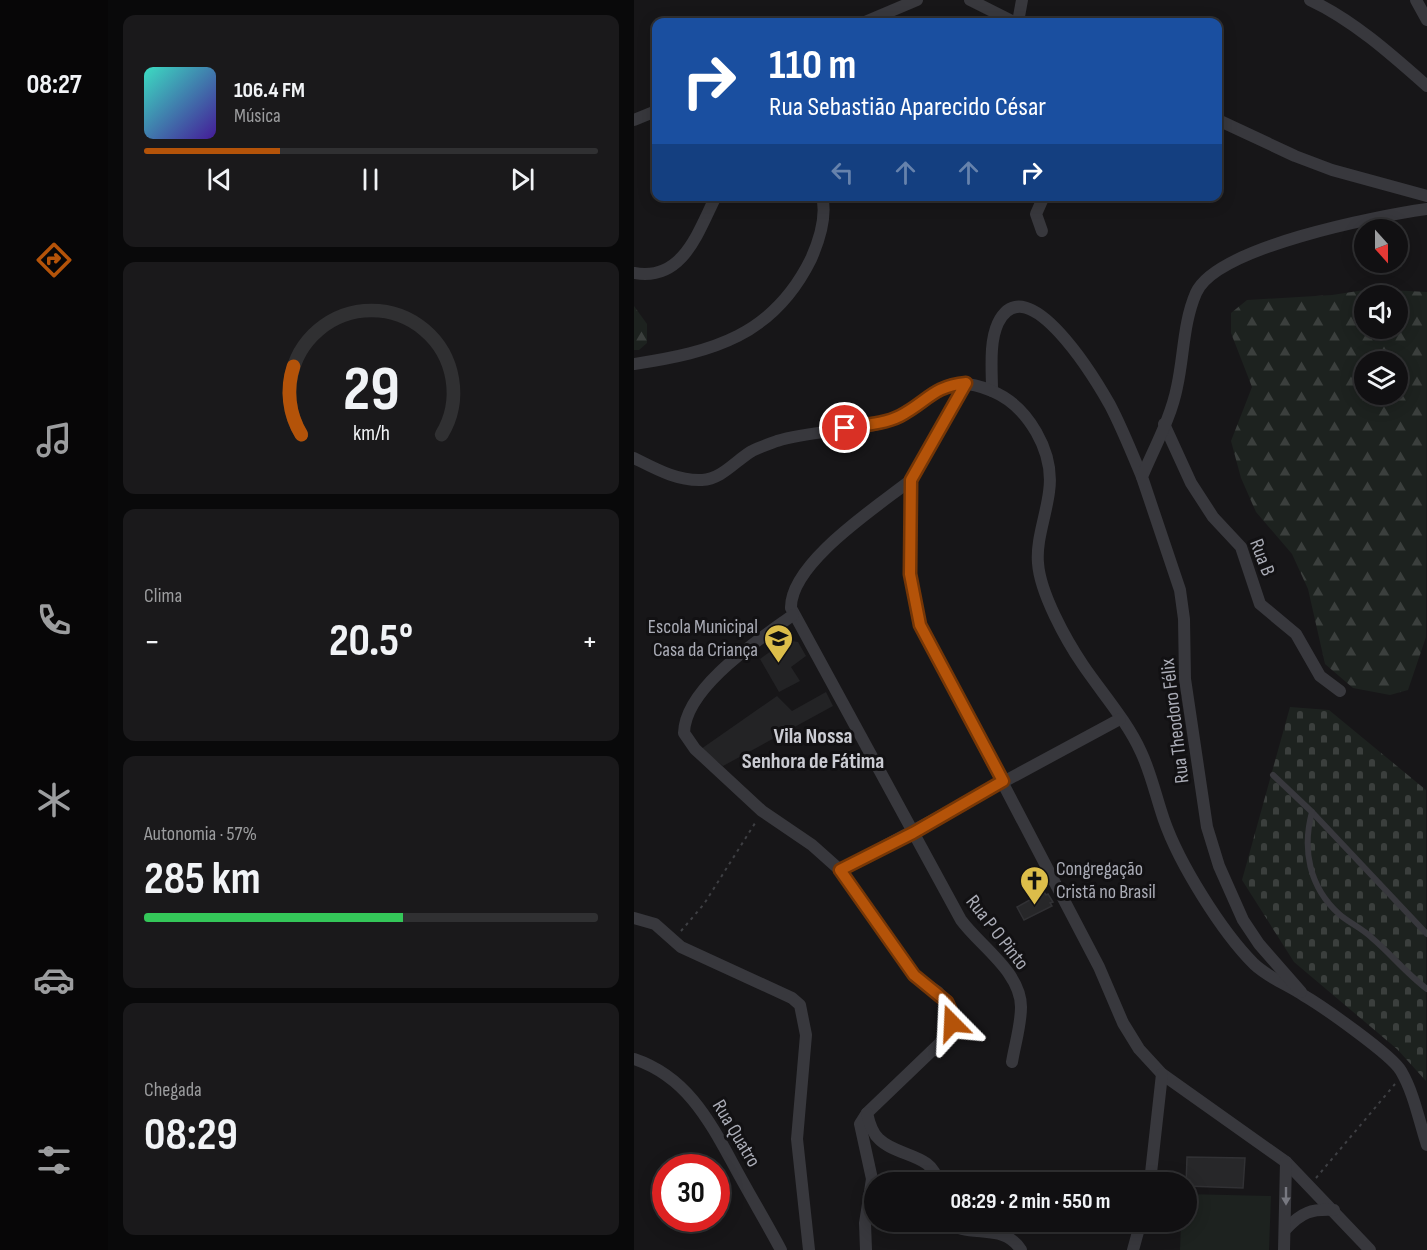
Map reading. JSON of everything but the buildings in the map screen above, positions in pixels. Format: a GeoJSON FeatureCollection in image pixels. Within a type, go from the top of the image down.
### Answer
{"type":"FeatureCollection","features":[{"type":"Feature","properties":{"kind":"street"},"geometry":{"type":"LineString","coordinates":[[874,18],[917,0]]}},
{"type":"Feature","properties":{"kind":"street"},"geometry":{"type":"LineString","coordinates":[[970,0],[1008,18]]}},
{"type":"Feature","properties":{"kind":"street"},"geometry":{"type":"LineString","coordinates":[[1017,18],[1022,0]]}},
{"type":"Feature","properties":{"kind":"street"},"geometry":{"type":"LineString","coordinates":[[1310,0],[1393,56],[1426,86]]}},
{"type":"Feature","properties":{"kind":"street"},"geometry":{"type":"LineString","coordinates":[[1416,0],[1426,20]]}},
{"type":"Feature","properties":{"kind":"street"},"geometry":{"type":"LineString","coordinates":[[634,120],[652,113]]}},
{"type":"Feature","properties":{"kind":"street"},"geometry":{"type":"LineString","coordinates":[[1222,124],[1332,170],[1426,196]]}},
{"type":"Feature","properties":{"kind":"street"},"geometry":{"type":"LineString","coordinates":[[634,273],[647,275],[665,270],[678,263],[687,253],[713,201]]}},
{"type":"Feature","properties":{"kind":"street"},"geometry":{"type":"LineString","coordinates":[[634,364],[710,349],[733,340],[778,308],[801,279],[817,247],[823,214],[822,201]]}},
{"type":"Feature","properties":{"kind":"street"},"geometry":{"type":"LineString","coordinates":[[1042,201],[1036,214],[1042,231]]}},
{"type":"Feature","properties":{"kind":"street"},"geometry":{"type":"LineString","coordinates":[[1142,477],[1177,388],[1189,314],[1196,292],[1206,276],[1256,252],[1320,231],[1360,220],[1426,208]]}},
{"type":"Feature","properties":{"kind":"street","name":"Rua Theodoro Félix"},"geometry":{"type":"LineString","coordinates":[[992,391],[992,353],[998,322],[1008,311],[1018,307],[1033,308],[1045,317],[1080,358],[1113,412],[1142,477],[1180,590],[1184,619],[1185,679],[1207,827],[1219,866],[1231,896],[1259,944],[1303,995]]}},
{"type":"Feature","properties":{"kind":"street"},"geometry":{"type":"LineString","coordinates":[[866,1250],[865,1223],[872,1179],[860,1124],[867,1113],[940,1043],[952,1023],[951,1011],[938,992],[914,975],[840,870],[812,845],[762,811],[695,749],[688,741],[685,724],[698,697],[727,665],[793,615],[791,600],[794,593],[825,548],[911,480],[966,383]]}},
{"type":"Feature","properties":{"kind":"street"},"geometry":{"type":"LineString","coordinates":[[634,458],[665,474],[698,480],[709,479],[752,451],[776,441],[802,434],[889,421],[907,412],[944,386],[966,383],[992,391],[1016,404],[1024,412],[1044,452],[1050,489],[1038,551],[1041,582],[1070,645],[1140,749],[1174,843],[1224,927],[1252,962],[1268,976],[1303,995],[1393,1060],[1403,1074],[1426,1145]]}},
{"type":"Feature","properties":{"kind":"street","name":"Rua B"},"geometry":{"type":"LineString","coordinates":[[1164,424],[1191,483],[1213,517],[1241,547],[1260,604],[1296,634],[1320,676],[1340,691]]}},
{"type":"Feature","properties":{"kind":"street"},"geometry":{"type":"LineString","coordinates":[[911,480],[910,574],[920,625],[1099,967],[1123,1023],[1139,1049],[1162,1074],[1286,1162],[1370,1250]]}},
{"type":"Feature","properties":{"kind":"street","name":"Rua P O Pinto"},"geometry":{"type":"LineString","coordinates":[[793,615],[961,920],[972,935],[1010,974],[1019,992],[1021,1010],[1012,1062]]}},
{"type":"Feature","properties":{"kind":"street"},"geometry":{"type":"LineString","coordinates":[[840,870],[913,833],[1003,781],[1124,724]]}},
{"type":"Feature","properties":{"kind":"street"},"geometry":{"type":"LineString","coordinates":[[634,918],[655,924],[673,940],[692,952],[792,998],[800,1005],[806,1035],[797,1139],[809,1250]]}},
{"type":"Feature","properties":{"kind":"street","name":"Rua Quatro"},"geometry":{"type":"LineString","coordinates":[[634,1059],[646,1063],[683,1088],[703,1111],[781,1250]]}},
{"type":"Feature","properties":{"kind":"street"},"geometry":{"type":"LineString","coordinates":[[1151,1172],[1162,1074]]}},
{"type":"Feature","properties":{"kind":"street"},"geometry":{"type":"LineString","coordinates":[[867,1113],[878,1139],[934,1167],[935,1172]]}},
{"type":"Feature","properties":{"kind":"street"},"geometry":{"type":"LineString","coordinates":[[1284,1250],[1286,1162]]}},
{"type":"Feature","properties":{"kind":"street"},"geometry":{"type":"LineString","coordinates":[[1286,1229],[1300,1215],[1312,1209],[1334,1210]]}},
{"type":"Feature","properties":{"kind":"street"},"geometry":{"type":"LineString","coordinates":[[987,1232],[1008,1235],[1021,1250]]}},
{"type":"Feature","properties":{"kind":"street"},"geometry":{"type":"LineString","coordinates":[[1133,1250],[1138,1232]]}},
{"type":"Feature","properties":{"kind":"lane"},"geometry":{"type":"LineString","coordinates":[[1273,775],[1312,812],[1426,934]]}},
{"type":"Feature","properties":{"kind":"lane"},"geometry":{"type":"LineString","coordinates":[[1312,812],[1307,832],[1307,856],[1312,872],[1332,907],[1371,936],[1426,989]]}},
{"type":"Feature","properties":{"kind":"path"},"geometry":{"type":"LineString","coordinates":[[673,940],[704,904],[740,851],[762,811]]}},
{"type":"Feature","properties":{"kind":"path"},"geometry":{"type":"LineString","coordinates":[[1310,1185],[1403,1074]]}},
{"type":"Feature","properties":{"kind":"shaded area","name":"Escola Municipal Casa da Criança"},"geometry":{"type":"Polygon","coordinates":[[[786,640],[798,642],[806,656],[791,667],[800,681],[779,692],[760,659],[786,640]]]}},
{"type":"Feature","properties":{"kind":"shaded area"},"geometry":{"type":"Polygon","coordinates":[[[826,692],[833,706],[723,766],[701,749],[777,696],[792,711],[826,692]]]}},
{"type":"Feature","properties":{"kind":"green space"},"geometry":{"type":"Polygon","coordinates":[[[1408,291],[1427,292],[1426,637],[1408,690],[1390,695],[1353,688],[1325,664],[1308,589],[1292,554],[1256,512],[1241,478],[1231,441],[1252,387],[1231,333],[1231,313],[1247,300],[1354,292],[1354,339],[1408,339],[1408,291]]]}},
{"type":"Feature","properties":{"kind":"green space"},"geometry":{"type":"Polygon","coordinates":[[[634,306],[647,324],[647,343],[639,350],[634,350],[634,306]]]}},
{"type":"Feature","properties":{"kind":"green space"},"geometry":{"type":"Polygon","coordinates":[[[1290,707],[1329,710],[1426,790],[1426,1081],[1397,1049],[1294,962],[1242,880],[1290,707]]]}},
{"type":"Feature","properties":{"kind":"green space"},"geometry":{"type":"Polygon","coordinates":[[[1197,1194],[1271,1196],[1269,1250],[1180,1250],[1181,1232],[1197,1232],[1197,1194]]]}},
{"type":"Feature","properties":{"kind":"place","name":"Escola Municipal Casa da Criança"},"geometry":{"type":"Point","coordinates":[779,664]}},
{"type":"Feature","properties":{"kind":"place","name":"Congregação Cristã no Brasil"},"geometry":{"type":"Point","coordinates":[1035,906]}},
{"type":"Feature","properties":{"kind":"district","name":"Vila Nossa Senhora de Fátima"},"geometry":{"type":"Point","coordinates":[813,748]}},
{"type":"Feature","properties":{"kind":"route"},"geometry":{"type":"LineString","coordinates":[[845,428],[889,421],[907,412],[944,386],[966,383],[911,480],[910,574],[920,625],[1003,781],[913,833],[840,870],[900,952],[909,969],[947,1002],[951,1011],[952,1023]]}}]}
